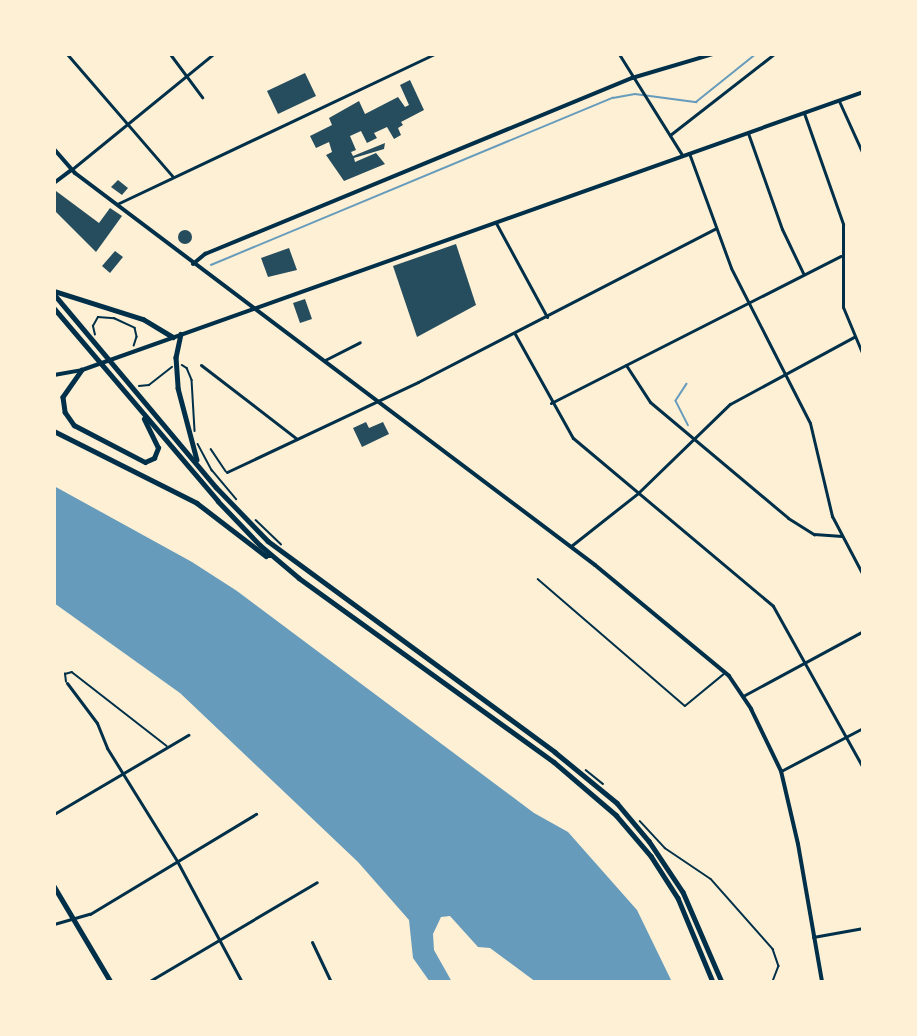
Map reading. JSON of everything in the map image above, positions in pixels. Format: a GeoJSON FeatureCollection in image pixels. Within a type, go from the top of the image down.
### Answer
{"type":"FeatureCollection","features":[{"type":"Feature","properties":{"kind":"main road"},"geometry":{"type":"LineString","coordinates":[[54,293],[143,319],[173,337]]}},
{"type":"Feature","properties":{"kind":"main road"},"geometry":{"type":"LineString","coordinates":[[54,293],[208,477],[288,558],[555,752],[617,803],[649,841],[683,892],[722,982]]}},
{"type":"Feature","properties":{"kind":"main road"},"geometry":{"type":"LineString","coordinates":[[54,308],[218,501],[272,556],[596,796],[630,831],[666,879],[696,933],[713,982]]}},
{"type":"Feature","properties":{"kind":"main road"},"geometry":{"type":"LineString","coordinates":[[181,334],[176,357],[178,388],[194,453],[208,477]]}},
{"type":"Feature","properties":{"kind":"main road"},"geometry":{"type":"LineString","coordinates":[[82,370],[64,394],[69,419],[135,460],[146,462],[156,455],[158,444],[131,399]]}},
{"type":"Feature","properties":{"kind":"main road"},"geometry":{"type":"LineString","coordinates":[[54,431],[202,506],[266,556],[272,556]]}},
{"type":"Feature","properties":{"kind":"main road"},"geometry":{"type":"LineString","coordinates":[[54,886],[111,982]]}},
{"type":"Feature","properties":{"kind":"street"},"geometry":{"type":"LineString","coordinates":[[67,54],[173,177]]}},
{"type":"Feature","properties":{"kind":"street"},"geometry":{"type":"LineString","coordinates":[[170,54],[202,97]]}},
{"type":"Feature","properties":{"kind":"street"},"geometry":{"type":"LineString","coordinates":[[54,183],[184,74],[213,54]]}},
{"type":"Feature","properties":{"kind":"street"},"geometry":{"type":"LineString","coordinates":[[115,205],[434,54]]}},
{"type":"Feature","properties":{"kind":"street"},"geometry":{"type":"LineString","coordinates":[[619,54],[645,100],[682,155]]}},
{"type":"Feature","properties":{"kind":"street"},"geometry":{"type":"LineString","coordinates":[[193,264],[205,254],[632,78],[713,54]]}},
{"type":"Feature","properties":{"kind":"street"},"geometry":{"type":"LineString","coordinates":[[670,135],[774,54]]}},
{"type":"Feature","properties":{"kind":"street"},"geometry":{"type":"LineString","coordinates":[[54,375],[82,370],[253,307],[863,92]]}},
{"type":"Feature","properties":{"kind":"street"},"geometry":{"type":"LineString","coordinates":[[839,101],[863,154]]}},
{"type":"Feature","properties":{"kind":"street"},"geometry":{"type":"LineString","coordinates":[[804,113],[843,224],[841,255],[843,307],[863,356]]}},
{"type":"Feature","properties":{"kind":"street"},"geometry":{"type":"LineString","coordinates":[[748,133],[782,229],[803,273]]}},
{"type":"Feature","properties":{"kind":"street"},"geometry":{"type":"LineString","coordinates":[[54,149],[71,170],[115,205],[378,400],[569,547],[725,672],[743,696],[781,771],[822,982]]}},
{"type":"Feature","properties":{"kind":"street"},"geometry":{"type":"LineString","coordinates":[[689,153],[716,228],[748,303],[814,434],[824,490],[843,536],[863,575]]}},
{"type":"Feature","properties":{"kind":"street"},"geometry":{"type":"LineString","coordinates":[[495,221],[547,317]]}},
{"type":"Feature","properties":{"kind":"street"},"geometry":{"type":"LineString","coordinates":[[227,472],[515,334],[716,228]]}},
{"type":"Feature","properties":{"kind":"street"},"geometry":{"type":"LineString","coordinates":[[551,404],[841,255]]}},
{"type":"Feature","properties":{"kind":"street"},"geometry":{"type":"LineString","coordinates":[[515,334],[551,404],[573,438],[773,606],[807,662],[863,768]]}},
{"type":"Feature","properties":{"kind":"street"},"geometry":{"type":"LineString","coordinates":[[569,547],[638,493],[692,438],[730,404],[854,337]]}},
{"type":"Feature","properties":{"kind":"street"},"geometry":{"type":"LineString","coordinates":[[325,360],[360,342]]}},
{"type":"Feature","properties":{"kind":"street"},"geometry":{"type":"LineString","coordinates":[[626,365],[650,402],[800,528],[823,536],[843,536]]}},
{"type":"Feature","properties":{"kind":"street"},"geometry":{"type":"LineString","coordinates":[[201,366],[297,440]]}},
{"type":"Feature","properties":{"kind":"street"},"geometry":{"type":"LineString","coordinates":[[743,696],[863,631]]}},
{"type":"Feature","properties":{"kind":"street"},"geometry":{"type":"LineString","coordinates":[[67,683],[97,723],[107,748],[177,861],[242,982]]}},
{"type":"Feature","properties":{"kind":"street"},"geometry":{"type":"LineString","coordinates":[[781,771],[863,728]]}},
{"type":"Feature","properties":{"kind":"street"},"geometry":{"type":"LineString","coordinates":[[54,814],[188,735]]}},
{"type":"Feature","properties":{"kind":"street"},"geometry":{"type":"LineString","coordinates":[[54,924],[74,920],[256,814]]}},
{"type":"Feature","properties":{"kind":"street"},"geometry":{"type":"LineString","coordinates":[[148,982],[317,882]]}},
{"type":"Feature","properties":{"kind":"street"},"geometry":{"type":"LineString","coordinates":[[813,937],[863,928]]}},
{"type":"Feature","properties":{"kind":"street"},"geometry":{"type":"LineString","coordinates":[[312,942],[331,982]]}},
{"type":"Feature","properties":{"kind":"lane"},"geometry":{"type":"LineString","coordinates":[[211,449],[227,472]]}},
{"type":"Feature","properties":{"kind":"lane"},"geometry":{"type":"LineString","coordinates":[[538,579],[685,706],[725,672]]}},
{"type":"Feature","properties":{"kind":"lane"},"geometry":{"type":"LineString","coordinates":[[67,683],[65,674],[72,672],[168,746]]}},
{"type":"Feature","properties":{"kind":"path"},"geometry":{"type":"LineString","coordinates":[[184,366],[190,371]]}},
{"type":"Feature","properties":{"kind":"water"},"geometry":{"type":"Polygon","coordinates":[[[54,486],[192,562],[237,591],[534,813],[568,832],[637,910],[672,982],[536,982],[490,948],[478,947],[450,916],[441,917],[433,934],[434,950],[452,982],[430,982],[413,958],[409,920],[358,862],[180,693],[54,603],[54,486]]]}},
{"type":"Feature","properties":{"kind":"building"},"geometry":{"type":"Polygon","coordinates":[[[305,73],[316,96],[278,114],[267,91],[305,73]]]}},
{"type":"Feature","properties":{"kind":"building"},"geometry":{"type":"Polygon","coordinates":[[[410,80],[424,110],[401,122],[403,125],[398,128],[401,135],[394,139],[387,127],[374,133],[377,138],[367,143],[361,131],[350,136],[356,150],[351,152],[353,156],[385,143],[384,149],[354,158],[355,162],[376,153],[385,164],[344,181],[326,155],[332,152],[329,142],[316,148],[310,136],[332,125],[329,118],[359,101],[365,114],[398,97],[405,107],[409,105],[400,85],[410,80]]]}},
{"type":"Feature","properties":{"kind":"building"},"geometry":{"type":"Polygon","coordinates":[[[118,180],[128,188],[122,195],[111,187],[118,180]]]}},
{"type":"Feature","properties":{"kind":"building"},"geometry":{"type":"Polygon","coordinates":[[[56,191],[99,223],[110,208],[122,216],[96,252],[54,210],[56,191]]]}},
{"type":"Feature","properties":{"kind":"building"},"geometry":{"type":"Polygon","coordinates":[[[185,230],[190,232],[192,237],[190,242],[185,244],[180,242],[178,237],[180,232],[185,230]]]}},
{"type":"Feature","properties":{"kind":"building"},"geometry":{"type":"Polygon","coordinates":[[[456,244],[476,305],[417,337],[393,266],[456,244]]]}},
{"type":"Feature","properties":{"kind":"building"},"geometry":{"type":"Polygon","coordinates":[[[289,248],[297,270],[268,277],[261,258],[289,248]]]}},
{"type":"Feature","properties":{"kind":"building"},"geometry":{"type":"Polygon","coordinates":[[[115,251],[123,257],[110,273],[102,266],[115,251]]]}},
{"type":"Feature","properties":{"kind":"building"},"geometry":{"type":"Polygon","coordinates":[[[305,299],[312,319],[300,323],[293,303],[305,299]]]}},
{"type":"Feature","properties":{"kind":"building"},"geometry":{"type":"Polygon","coordinates":[[[366,422],[369,428],[383,422],[389,434],[362,447],[353,428],[366,422]]]}},
{"type":"Feature","properties":{"kind":"waterway"},"geometry":{"type":"LineString","coordinates":[[211,265],[613,98],[635,94],[696,102],[756,54]]}},
{"type":"Feature","properties":{"kind":"waterway"},"geometry":{"type":"LineString","coordinates":[[687,384],[676,401],[688,425]]}}]}
